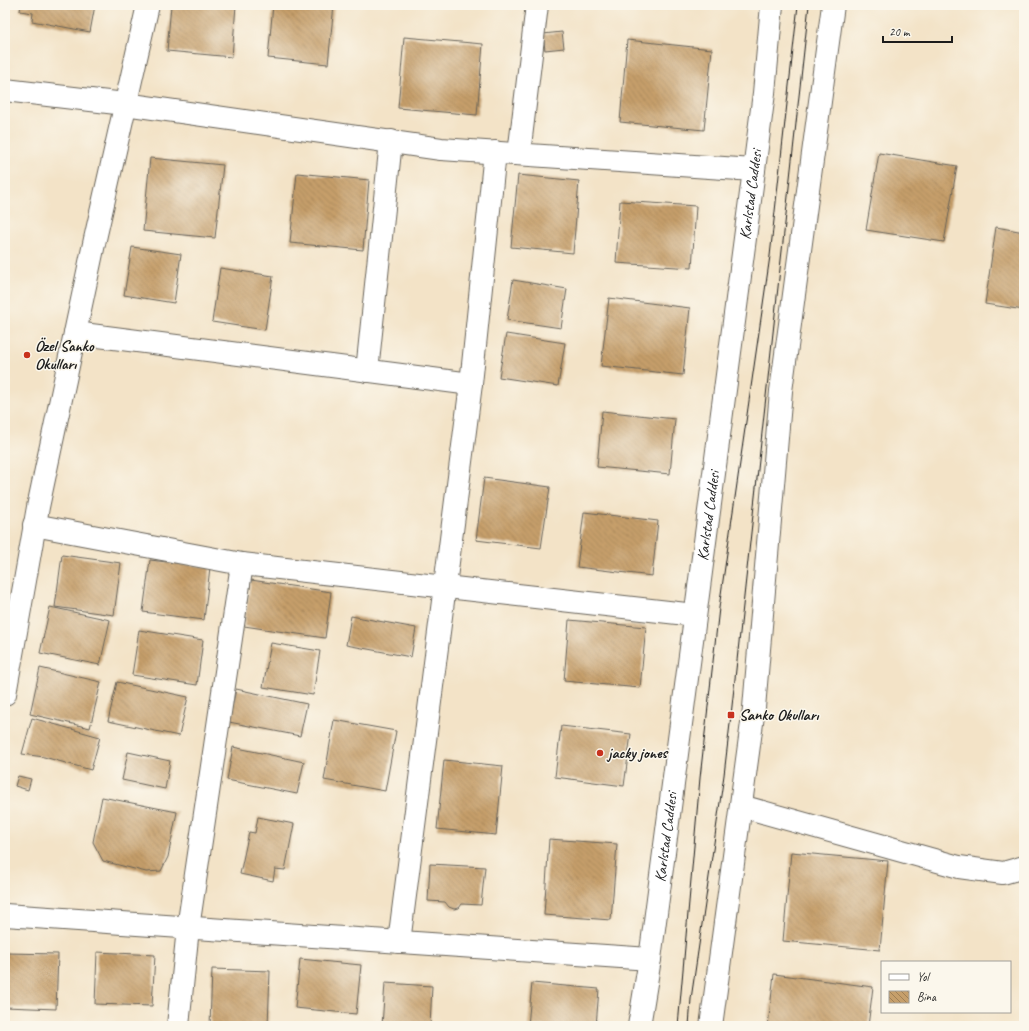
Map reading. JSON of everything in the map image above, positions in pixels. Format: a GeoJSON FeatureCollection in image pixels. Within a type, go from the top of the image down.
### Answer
{"type":"FeatureCollection","features":[{"type":"Feature","properties":{"kind":"street"},"geometry":{"type":"LineString","coordinates":[[5,694],[34,525],[148,5]]}},
{"type":"Feature","properties":{"kind":"street"},"geometry":{"type":"LineString","coordinates":[[519,154],[537,5]]}},
{"type":"Feature","properties":{"kind":"street","name":"Karlstad Caddesi"},"geometry":{"type":"LineString","coordinates":[[639,1026],[650,959],[754,170],[764,93],[772,5]]}},
{"type":"Feature","properties":{"kind":"street"},"geometry":{"type":"LineString","coordinates":[[712,1026],[754,708],[781,391],[833,5]]}},
{"type":"Feature","properties":{"kind":"street"},"geometry":{"type":"LineString","coordinates":[[5,90],[126,104],[441,148],[754,170]]}},
{"type":"Feature","properties":{"kind":"street"},"geometry":{"type":"LineString","coordinates":[[367,371],[391,141]]}},
{"type":"Feature","properties":{"kind":"street"},"geometry":{"type":"LineString","coordinates":[[399,942],[471,384],[495,152]]}},
{"type":"Feature","properties":{"kind":"street"},"geometry":{"type":"LineString","coordinates":[[75,333],[471,384]]}},
{"type":"Feature","properties":{"kind":"street"},"geometry":{"type":"LineString","coordinates":[[34,525],[242,564],[695,615]]}},
{"type":"Feature","properties":{"kind":"street"},"geometry":{"type":"LineString","coordinates":[[178,1026],[188,928],[242,564]]}},
{"type":"Feature","properties":{"kind":"street"},"geometry":{"type":"LineString","coordinates":[[741,806],[959,867],[1003,873],[1024,868]]}},
{"type":"Feature","properties":{"kind":"street"},"geometry":{"type":"LineString","coordinates":[[5,915],[650,959]]}},
{"type":"Feature","properties":{"kind":"building"},"geometry":{"type":"Polygon","coordinates":[[[21,5],[95,5],[90,32],[32,21],[33,13],[20,11],[21,5]]]}},
{"type":"Feature","properties":{"kind":"building"},"geometry":{"type":"Polygon","coordinates":[[[171,5],[236,5],[232,57],[167,51],[171,5]]]}},
{"type":"Feature","properties":{"kind":"building"},"geometry":{"type":"Polygon","coordinates":[[[273,5],[334,5],[328,64],[268,58],[273,5]]]}},
{"type":"Feature","properties":{"kind":"building"},"geometry":{"type":"Polygon","coordinates":[[[562,32],[564,48],[545,50],[543,34],[562,32]]]}},
{"type":"Feature","properties":{"kind":"building"},"geometry":{"type":"Polygon","coordinates":[[[404,37],[483,44],[477,115],[398,108],[404,37]]]}},
{"type":"Feature","properties":{"kind":"building"},"geometry":{"type":"Polygon","coordinates":[[[627,40],[712,49],[704,130],[620,122],[627,40]]]}},
{"type":"Feature","properties":{"kind":"building"},"geometry":{"type":"Polygon","coordinates":[[[879,153],[957,166],[944,242],[866,230],[879,153]]]}},
{"type":"Feature","properties":{"kind":"building"},"geometry":{"type":"Polygon","coordinates":[[[150,158],[223,165],[215,238],[143,231],[150,158]]]}},
{"type":"Feature","properties":{"kind":"building"},"geometry":{"type":"Polygon","coordinates":[[[297,173],[369,180],[363,250],[290,243],[297,173]]]}},
{"type":"Feature","properties":{"kind":"building"},"geometry":{"type":"Polygon","coordinates":[[[518,175],[579,181],[573,253],[511,247],[518,175]]]}},
{"type":"Feature","properties":{"kind":"building"},"geometry":{"type":"Polygon","coordinates":[[[620,201],[696,206],[692,268],[616,263],[620,201]]]}},
{"type":"Feature","properties":{"kind":"building"},"geometry":{"type":"Polygon","coordinates":[[[996,227],[1024,232],[1024,310],[985,304],[996,227]]]}},
{"type":"Feature","properties":{"kind":"building"},"geometry":{"type":"Polygon","coordinates":[[[132,247],[181,254],[174,303],[124,295],[132,247]]]}},
{"type":"Feature","properties":{"kind":"building"},"geometry":{"type":"Polygon","coordinates":[[[220,268],[273,276],[265,330],[212,322],[220,268]]]}},
{"type":"Feature","properties":{"kind":"building"},"geometry":{"type":"Polygon","coordinates":[[[513,280],[567,289],[561,328],[507,320],[513,280]]]}},
{"type":"Feature","properties":{"kind":"building"},"geometry":{"type":"Polygon","coordinates":[[[609,298],[690,308],[683,375],[601,366],[609,298]]]}},
{"type":"Feature","properties":{"kind":"building"},"geometry":{"type":"Polygon","coordinates":[[[506,334],[565,343],[558,386],[499,377],[506,334]]]}},
{"type":"Feature","properties":{"kind":"building"},"geometry":{"type":"Polygon","coordinates":[[[602,411],[675,419],[670,474],[597,467],[602,411]]]}},
{"type":"Feature","properties":{"kind":"building"},"geometry":{"type":"Polygon","coordinates":[[[484,478],[550,487],[541,548],[476,540],[484,478]]]}},
{"type":"Feature","properties":{"kind":"building"},"geometry":{"type":"Polygon","coordinates":[[[584,512],[658,521],[652,576],[577,567],[584,512]]]}},
{"type":"Feature","properties":{"kind":"building"},"geometry":{"type":"Polygon","coordinates":[[[62,555],[121,563],[114,615],[55,607],[62,555]]]}},
{"type":"Feature","properties":{"kind":"building"},"geometry":{"type":"Polygon","coordinates":[[[150,560],[210,567],[204,620],[143,612],[150,560]]]}},
{"type":"Feature","properties":{"kind":"building"},"geometry":{"type":"Polygon","coordinates":[[[251,580],[331,592],[325,638],[244,626],[251,580]]]}},
{"type":"Feature","properties":{"kind":"building"},"geometry":{"type":"Polygon","coordinates":[[[50,607],[110,620],[100,665],[40,653],[50,607]]]}},
{"type":"Feature","properties":{"kind":"building"},"geometry":{"type":"Polygon","coordinates":[[[351,616],[416,628],[411,657],[346,645],[351,616]]]}},
{"type":"Feature","properties":{"kind":"building"},"geometry":{"type":"Polygon","coordinates":[[[569,620],[646,627],[640,688],[564,681],[569,620]]]}},
{"type":"Feature","properties":{"kind":"building"},"geometry":{"type":"Polygon","coordinates":[[[139,630],[203,640],[197,685],[132,675],[139,630]]]}},
{"type":"Feature","properties":{"kind":"building"},"geometry":{"type":"Polygon","coordinates":[[[271,643],[320,651],[313,695],[263,687],[271,643]]]}},
{"type":"Feature","properties":{"kind":"building"},"geometry":{"type":"Polygon","coordinates":[[[40,668],[101,682],[90,728],[30,714],[40,668]]]}},
{"type":"Feature","properties":{"kind":"building"},"geometry":{"type":"Polygon","coordinates":[[[117,682],[188,697],[179,736],[108,721],[117,682]]]}},
{"type":"Feature","properties":{"kind":"building"},"geometry":{"type":"Polygon","coordinates":[[[236,689],[307,704],[300,736],[229,722],[236,689]]]}},
{"type":"Feature","properties":{"kind":"building"},"geometry":{"type":"Polygon","coordinates":[[[32,718],[100,737],[91,770],[44,757],[22,754],[32,718]]]}},
{"type":"Feature","properties":{"kind":"building"},"geometry":{"type":"Polygon","coordinates":[[[334,720],[396,731],[385,791],[324,780],[334,720]]]}},
{"type":"Feature","properties":{"kind":"building"},"geometry":{"type":"Polygon","coordinates":[[[561,726],[631,734],[624,786],[555,777],[561,726]]]}},
{"type":"Feature","properties":{"kind":"building"},"geometry":{"type":"Polygon","coordinates":[[[233,747],[304,762],[297,794],[227,780],[233,747]]]}},
{"type":"Feature","properties":{"kind":"building"},"geometry":{"type":"Polygon","coordinates":[[[128,752],[170,761],[165,789],[122,780],[128,752]]]}},
{"type":"Feature","properties":{"kind":"building"},"geometry":{"type":"Polygon","coordinates":[[[444,760],[503,766],[496,835],[437,829],[444,760]]]}},
{"type":"Feature","properties":{"kind":"building"},"geometry":{"type":"Polygon","coordinates":[[[18,776],[31,779],[28,790],[15,786],[18,776]]]}},
{"type":"Feature","properties":{"kind":"building"},"geometry":{"type":"Polygon","coordinates":[[[102,797],[177,812],[168,857],[161,871],[146,872],[103,861],[93,842],[102,797]]]}},
{"type":"Feature","properties":{"kind":"building"},"geometry":{"type":"Polygon","coordinates":[[[258,817],[294,824],[285,870],[275,869],[273,881],[240,874],[249,832],[255,833],[258,817]]]}},
{"type":"Feature","properties":{"kind":"building"},"geometry":{"type":"Polygon","coordinates":[[[549,839],[617,844],[611,920],[544,915],[549,839]]]}},
{"type":"Feature","properties":{"kind":"building"},"geometry":{"type":"Polygon","coordinates":[[[791,852],[888,861],[880,950],[783,941],[791,852]]]}},
{"type":"Feature","properties":{"kind":"building"},"geometry":{"type":"Polygon","coordinates":[[[430,864],[485,867],[481,905],[462,904],[459,908],[454,909],[449,907],[445,902],[428,901],[430,864]]]}},
{"type":"Feature","properties":{"kind":"building"},"geometry":{"type":"Polygon","coordinates":[[[97,952],[155,955],[152,1006],[95,1004],[97,952]]]}},
{"type":"Feature","properties":{"kind":"building"},"geometry":{"type":"Polygon","coordinates":[[[5,953],[58,954],[56,1009],[5,1007],[5,953]]]}},
{"type":"Feature","properties":{"kind":"building"},"geometry":{"type":"Polygon","coordinates":[[[300,959],[361,965],[356,1014],[295,1008],[300,959]]]}},
{"type":"Feature","properties":{"kind":"building"},"geometry":{"type":"Polygon","coordinates":[[[212,969],[270,971],[268,1026],[210,1026],[212,969]]]}},
{"type":"Feature","properties":{"kind":"building"},"geometry":{"type":"Polygon","coordinates":[[[774,974],[873,987],[868,1026],[768,1026],[774,974]]]}},
{"type":"Feature","properties":{"kind":"building"},"geometry":{"type":"Polygon","coordinates":[[[385,983],[432,986],[430,1026],[382,1026],[385,983]]]}},
{"type":"Feature","properties":{"kind":"building"},"geometry":{"type":"Polygon","coordinates":[[[532,983],[599,989],[596,1026],[528,1026],[532,983]]]}},
{"type":"Feature","properties":{"kind":"tram line"},"geometry":{"type":"LineString","coordinates":[[678,1026],[700,778],[719,608],[770,256],[798,5]]}},
{"type":"Feature","properties":{"kind":"tram line"},"geometry":{"type":"LineString","coordinates":[[689,1026],[691,999],[724,775],[809,5]]}},
{"type":"Feature","properties":{"kind":"place","name":"Özel Sanko Okulları"},"geometry":{"type":"Point","coordinates":[27,355]}},
{"type":"Feature","properties":{"kind":"place","name":"Sanko Okulları"},"geometry":{"type":"Point","coordinates":[731,715]}},
{"type":"Feature","properties":{"kind":"place","name":"jacky jones"},"geometry":{"type":"Point","coordinates":[600,753]}}]}
